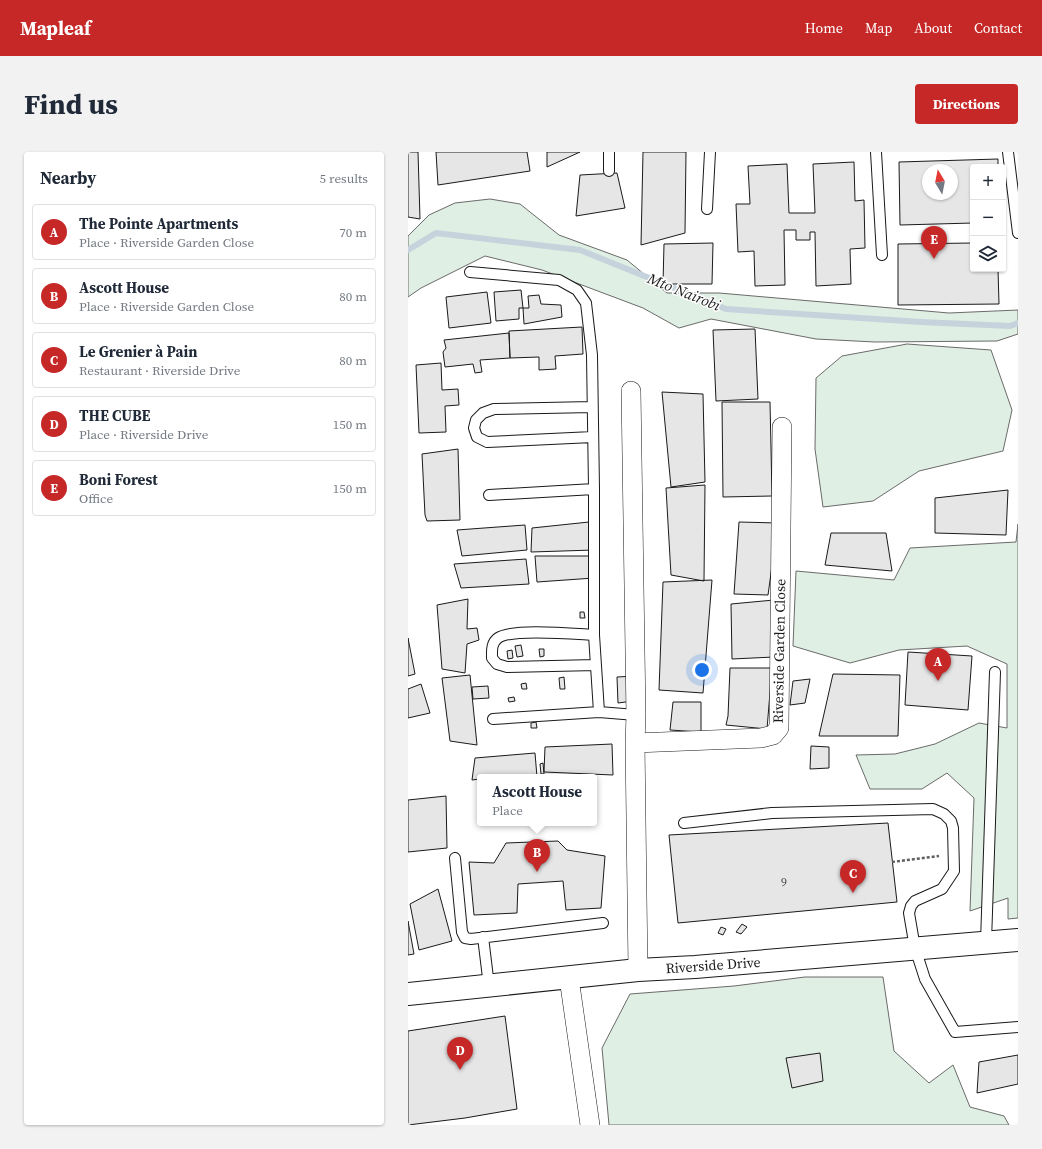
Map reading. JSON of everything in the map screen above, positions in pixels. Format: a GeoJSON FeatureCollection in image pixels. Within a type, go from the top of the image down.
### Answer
{"type":"FeatureCollection","features":[{"type":"Feature","properties":{"kind":"street"},"geometry":{"type":"LineString","coordinates":[[631,391],[638,970]]}},
{"type":"Feature","properties":{"kind":"street","name":"Riverside Garden Close"},"geometry":{"type":"LineString","coordinates":[[635,743],[761,738],[773,735],[779,728],[782,427]]}},
{"type":"Feature","properties":{"kind":"street","name":"Riverside Drive"},"geometry":{"type":"LineString","coordinates":[[408,994],[638,970],[1018,940]]}},
{"type":"Feature","properties":{"kind":"street"},"geometry":{"type":"LineString","coordinates":[[569,978],[590,1125]]}},
{"type":"Feature","properties":{"kind":"lane"},"geometry":{"type":"LineString","coordinates":[[608,152],[609,170]]}},
{"type":"Feature","properties":{"kind":"lane"},"geometry":{"type":"LineString","coordinates":[[707,209],[710,152]]}},
{"type":"Feature","properties":{"kind":"lane"},"geometry":{"type":"LineString","coordinates":[[876,152],[882,255]]}},
{"type":"Feature","properties":{"kind":"lane"},"geometry":{"type":"LineString","coordinates":[[1008,152],[1018,233]]}},
{"type":"Feature","properties":{"kind":"lane"},"geometry":{"type":"LineString","coordinates":[[470,272],[559,280],[577,290],[586,303],[590,327],[592,355],[594,635],[599,712]]}},
{"type":"Feature","properties":{"kind":"lane"},"geometry":{"type":"LineString","coordinates":[[592,407],[494,409],[483,413],[476,420],[474,428],[477,437],[487,442],[593,437]]}},
{"type":"Feature","properties":{"kind":"lane"},"geometry":{"type":"LineString","coordinates":[[489,495],[594,489]]}},
{"type":"Feature","properties":{"kind":"lane"},"geometry":{"type":"LineString","coordinates":[[594,635],[528,632],[509,634],[498,638],[492,646],[492,658],[497,664],[507,667],[596,666]]}},
{"type":"Feature","properties":{"kind":"lane"},"geometry":{"type":"LineString","coordinates":[[986,942],[995,672]]}},
{"type":"Feature","properties":{"kind":"lane"},"geometry":{"type":"LineString","coordinates":[[493,720],[599,712],[636,715]]}},
{"type":"Feature","properties":{"kind":"lane"},"geometry":{"type":"LineString","coordinates":[[684,822],[772,813],[933,810],[944,814],[951,821],[953,828],[954,871],[942,889],[915,901],[911,906],[909,913],[916,948],[925,979],[955,1032],[1018,1027]]}},
{"type":"Feature","properties":{"kind":"lane"},"geometry":{"type":"LineString","coordinates":[[454,858],[462,932],[468,939],[603,923]]}},
{"type":"Feature","properties":{"kind":"lane"},"geometry":{"type":"LineString","coordinates":[[483,937],[489,986]]}},
{"type":"Feature","properties":{"kind":"path"},"geometry":{"type":"LineString","coordinates":[[892,862],[954,854]]}},
{"type":"Feature","properties":{"kind":"green space"},"geometry":{"type":"Polygon","coordinates":[[[490,199],[520,204],[559,235],[627,260],[667,293],[719,293],[949,313],[1018,310],[1018,334],[997,341],[875,342],[816,339],[711,319],[679,328],[643,308],[542,270],[485,256],[421,288],[408,297],[408,236],[429,215],[455,203],[490,199]]]}},
{"type":"Feature","properties":{"kind":"green space"},"geometry":{"type":"Polygon","coordinates":[[[907,344],[991,350],[1012,410],[1003,451],[919,471],[873,501],[823,507],[815,449],[816,378],[842,356],[907,344]]]}},
{"type":"Feature","properties":{"kind":"green space"},"geometry":{"type":"Polygon","coordinates":[[[1018,524],[1018,918],[1008,919],[1008,898],[970,911],[974,798],[947,773],[922,789],[870,789],[856,755],[895,754],[935,744],[979,723],[1007,728],[1007,664],[967,646],[899,650],[850,663],[793,646],[796,571],[894,580],[910,548],[1016,542],[1018,524]]]}},
{"type":"Feature","properties":{"kind":"green space"},"geometry":{"type":"Polygon","coordinates":[[[805,977],[883,977],[894,1051],[929,1083],[953,1065],[970,1107],[1004,1116],[1009,1125],[609,1125],[602,1048],[630,994],[734,986],[805,977]]]}},
{"type":"Feature","properties":{"kind":"building"},"geometry":{"type":"Polygon","coordinates":[[[408,152],[418,152],[420,219],[408,217],[408,152]]]}},
{"type":"Feature","properties":{"kind":"building"},"geometry":{"type":"Polygon","coordinates":[[[436,152],[527,152],[530,171],[438,185],[436,152]]]}},
{"type":"Feature","properties":{"kind":"building"},"geometry":{"type":"Polygon","coordinates":[[[547,152],[580,152],[547,167],[547,152]]]}},
{"type":"Feature","properties":{"kind":"building"},"geometry":{"type":"Polygon","coordinates":[[[643,152],[686,152],[685,233],[641,245],[643,152]]]}},
{"type":"Feature","properties":{"kind":"building"},"geometry":{"type":"Polygon","coordinates":[[[998,159],[998,164],[970,164],[970,223],[900,225],[899,162],[998,159]]]}},
{"type":"Feature","properties":{"kind":"building"},"geometry":{"type":"Polygon","coordinates":[[[854,162],[855,201],[864,200],[865,248],[850,249],[851,284],[816,286],[815,232],[810,232],[810,240],[796,240],[796,230],[784,230],[785,285],[755,286],[754,251],[738,252],[736,204],[750,204],[748,166],[787,164],[789,213],[815,213],[813,164],[854,162]]]}},
{"type":"Feature","properties":{"kind":"building"},"geometry":{"type":"Polygon","coordinates":[[[617,173],[625,208],[576,216],[580,175],[617,173]]]}},
{"type":"Feature","properties":{"kind":"building"},"geometry":{"type":"Polygon","coordinates":[[[713,243],[712,284],[663,284],[664,244],[713,243]]]}},
{"type":"Feature","properties":{"kind":"building"},"geometry":{"type":"Polygon","coordinates":[[[970,243],[970,272],[998,272],[999,304],[898,305],[898,244],[970,243]]]}},
{"type":"Feature","properties":{"kind":"building"},"geometry":{"type":"Polygon","coordinates":[[[521,290],[523,308],[519,308],[519,319],[496,321],[494,292],[521,290]]]}},
{"type":"Feature","properties":{"kind":"building"},"geometry":{"type":"Polygon","coordinates":[[[487,292],[491,323],[449,328],[446,297],[487,292]]]}},
{"type":"Feature","properties":{"kind":"building"},"geometry":{"type":"Polygon","coordinates":[[[539,295],[541,304],[561,305],[562,317],[524,324],[523,308],[529,308],[528,296],[539,295]]]}},
{"type":"Feature","properties":{"kind":"building"},"geometry":{"type":"Polygon","coordinates":[[[582,327],[583,354],[555,356],[556,369],[539,370],[539,357],[510,358],[509,331],[582,327]]]}},
{"type":"Feature","properties":{"kind":"building"},"geometry":{"type":"Polygon","coordinates":[[[755,329],[758,399],[716,401],[713,330],[755,329]]]}},
{"type":"Feature","properties":{"kind":"building"},"geometry":{"type":"Polygon","coordinates":[[[509,333],[510,358],[480,360],[482,372],[475,373],[473,364],[445,367],[443,352],[446,348],[444,340],[509,333]]]}},
{"type":"Feature","properties":{"kind":"building"},"geometry":{"type":"Polygon","coordinates":[[[441,363],[442,390],[458,389],[459,405],[445,406],[446,432],[419,433],[416,365],[441,363]]]}},
{"type":"Feature","properties":{"kind":"building"},"geometry":{"type":"Polygon","coordinates":[[[662,392],[703,394],[705,482],[671,487],[662,392]]]}},
{"type":"Feature","properties":{"kind":"building"},"geometry":{"type":"Polygon","coordinates":[[[722,402],[770,402],[772,496],[723,497],[722,402]]]}},
{"type":"Feature","properties":{"kind":"building"},"geometry":{"type":"Polygon","coordinates":[[[458,449],[460,520],[427,521],[425,515],[422,454],[458,449]]]}},
{"type":"Feature","properties":{"kind":"building"},"geometry":{"type":"Polygon","coordinates":[[[705,485],[704,581],[671,575],[666,488],[705,485]]]}},
{"type":"Feature","properties":{"kind":"building"},"geometry":{"type":"Polygon","coordinates":[[[1008,490],[1006,535],[935,533],[935,498],[1008,490]]]}},
{"type":"Feature","properties":{"kind":"building"},"geometry":{"type":"Polygon","coordinates":[[[589,522],[594,550],[531,552],[532,528],[589,522]]]}},
{"type":"Feature","properties":{"kind":"building"},"geometry":{"type":"Polygon","coordinates":[[[739,522],[778,523],[768,595],[734,594],[739,522]]]}},
{"type":"Feature","properties":{"kind":"building"},"geometry":{"type":"Polygon","coordinates":[[[525,525],[527,550],[462,556],[457,530],[525,525]]]}},
{"type":"Feature","properties":{"kind":"building"},"geometry":{"type":"Polygon","coordinates":[[[831,533],[886,533],[892,571],[825,565],[831,533]]]}},
{"type":"Feature","properties":{"kind":"building"},"geometry":{"type":"Polygon","coordinates":[[[535,556],[591,556],[594,578],[537,582],[535,556]]]}},
{"type":"Feature","properties":{"kind":"building"},"geometry":{"type":"Polygon","coordinates":[[[526,559],[529,584],[461,588],[454,564],[526,559]]]}},
{"type":"Feature","properties":{"kind":"building"},"geometry":{"type":"Polygon","coordinates":[[[712,580],[703,693],[659,690],[663,582],[712,580]]]}},
{"type":"Feature","properties":{"kind":"building"},"geometry":{"type":"Polygon","coordinates":[[[468,599],[467,629],[477,628],[479,640],[467,644],[465,673],[442,669],[437,605],[468,599]]]}},
{"type":"Feature","properties":{"kind":"building"},"geometry":{"type":"Polygon","coordinates":[[[774,600],[774,657],[732,659],[731,604],[774,600]]]}},
{"type":"Feature","properties":{"kind":"building"},"geometry":{"type":"Polygon","coordinates":[[[580,612],[584,612],[585,618],[580,618],[580,612]]]}},
{"type":"Feature","properties":{"kind":"building"},"geometry":{"type":"Polygon","coordinates":[[[408,638],[415,674],[408,676],[408,638]]]}},
{"type":"Feature","properties":{"kind":"building"},"geometry":{"type":"Polygon","coordinates":[[[521,645],[523,656],[517,657],[515,646],[521,645]]]}},
{"type":"Feature","properties":{"kind":"building"},"geometry":{"type":"Polygon","coordinates":[[[539,649],[544,649],[544,656],[540,657],[539,649]]]}},
{"type":"Feature","properties":{"kind":"building"},"geometry":{"type":"Polygon","coordinates":[[[512,650],[513,658],[508,659],[507,651],[512,650]]]}},
{"type":"Feature","properties":{"kind":"building"},"geometry":{"type":"Polygon","coordinates":[[[908,652],[972,656],[968,710],[905,705],[908,652]]]}},
{"type":"Feature","properties":{"kind":"building"},"geometry":{"type":"Polygon","coordinates":[[[730,668],[772,668],[767,729],[726,725],[728,716],[730,668]]]}},
{"type":"Feature","properties":{"kind":"building"},"geometry":{"type":"Polygon","coordinates":[[[833,674],[900,675],[898,736],[819,736],[833,674]]]}},
{"type":"Feature","properties":{"kind":"building"},"geometry":{"type":"Polygon","coordinates":[[[470,675],[477,745],[450,741],[442,678],[470,675]]]}},
{"type":"Feature","properties":{"kind":"building"},"geometry":{"type":"Polygon","coordinates":[[[635,676],[633,701],[618,703],[617,677],[635,676]]]}},
{"type":"Feature","properties":{"kind":"building"},"geometry":{"type":"Polygon","coordinates":[[[564,677],[565,689],[560,689],[559,678],[564,677]]]}},
{"type":"Feature","properties":{"kind":"building"},"geometry":{"type":"Polygon","coordinates":[[[810,679],[805,703],[790,705],[793,681],[810,679]]]}},
{"type":"Feature","properties":{"kind":"building"},"geometry":{"type":"Polygon","coordinates":[[[526,683],[527,689],[522,689],[521,684],[526,683]]]}},
{"type":"Feature","properties":{"kind":"building"},"geometry":{"type":"Polygon","coordinates":[[[421,684],[430,713],[408,718],[408,689],[421,684]]]}},
{"type":"Feature","properties":{"kind":"building"},"geometry":{"type":"Polygon","coordinates":[[[488,686],[489,698],[473,699],[472,687],[488,686]]]}},
{"type":"Feature","properties":{"kind":"building"},"geometry":{"type":"Polygon","coordinates":[[[514,697],[515,701],[509,702],[508,698],[514,697]]]}},
{"type":"Feature","properties":{"kind":"building"},"geometry":{"type":"Polygon","coordinates":[[[673,702],[701,702],[701,732],[670,730],[673,702]]]}},
{"type":"Feature","properties":{"kind":"building"},"geometry":{"type":"Polygon","coordinates":[[[536,722],[537,728],[531,728],[531,723],[536,722]]]}},
{"type":"Feature","properties":{"kind":"building"},"geometry":{"type":"Polygon","coordinates":[[[612,744],[613,775],[544,772],[545,747],[612,744]]]}},
{"type":"Feature","properties":{"kind":"building"},"geometry":{"type":"Polygon","coordinates":[[[811,746],[829,747],[829,768],[810,769],[811,746]]]}},
{"type":"Feature","properties":{"kind":"building"},"geometry":{"type":"Polygon","coordinates":[[[535,753],[537,774],[477,774],[477,779],[472,780],[475,758],[535,753]]]}},
{"type":"Feature","properties":{"kind":"building"},"geometry":{"type":"Polygon","coordinates":[[[543,763],[544,774],[541,774],[540,764],[543,763]]]}},
{"type":"Feature","properties":{"kind":"building"},"geometry":{"type":"Polygon","coordinates":[[[446,796],[447,848],[408,852],[408,800],[446,796]]]}},
{"type":"Feature","properties":{"kind":"building"},"geometry":{"type":"Polygon","coordinates":[[[888,823],[897,902],[678,923],[669,835],[888,823]]]}},
{"type":"Feature","properties":{"kind":"building"},"geometry":{"type":"Polygon","coordinates":[[[558,841],[567,850],[605,856],[601,908],[566,910],[563,881],[518,884],[517,913],[474,915],[469,862],[494,863],[506,843],[558,841]]]}},
{"type":"Feature","properties":{"kind":"building"},"geometry":{"type":"Polygon","coordinates":[[[438,889],[452,941],[419,950],[410,904],[438,889]]]}},
{"type":"Feature","properties":{"kind":"building"},"geometry":{"type":"Polygon","coordinates":[[[408,921],[414,954],[408,955],[408,921]]]}},
{"type":"Feature","properties":{"kind":"building"},"geometry":{"type":"Polygon","coordinates":[[[742,924],[747,927],[741,934],[736,932],[742,924]]]}},
{"type":"Feature","properties":{"kind":"building"},"geometry":{"type":"Polygon","coordinates":[[[721,927],[726,929],[723,935],[718,933],[721,927]]]}},
{"type":"Feature","properties":{"kind":"building"},"geometry":{"type":"Polygon","coordinates":[[[505,1016],[517,1109],[465,1118],[408,1125],[408,1031],[505,1016]]]}},
{"type":"Feature","properties":{"kind":"building"},"geometry":{"type":"Polygon","coordinates":[[[820,1053],[823,1081],[792,1088],[786,1058],[820,1053]]]}},
{"type":"Feature","properties":{"kind":"building"},"geometry":{"type":"Polygon","coordinates":[[[1018,1055],[1018,1084],[977,1093],[979,1062],[1018,1055]]]}},
{"type":"Feature","properties":{"kind":"waterway","name":"Mto Nairobi"},"geometry":{"type":"LineString","coordinates":[[408,250],[436,233],[580,250],[726,309],[921,322],[1010,326],[1018,323]]}},
{"type":"Feature","properties":{"kind":"place","name":"Boni Forest"},"geometry":{"type":"Point","coordinates":[934,259]}},
{"type":"Feature","properties":{"kind":"place","name":"The Pointe Apartments"},"geometry":{"type":"Point","coordinates":[938,681]}},
{"type":"Feature","properties":{"kind":"place","name":"Ascott House"},"geometry":{"type":"Point","coordinates":[537,872]}},
{"type":"Feature","properties":{"kind":"place","name":"Le Grenier à Pain"},"geometry":{"type":"Point","coordinates":[853,893]}},
{"type":"Feature","properties":{"kind":"place","name":"THE CUBE"},"geometry":{"type":"Point","coordinates":[460,1070]}}]}
